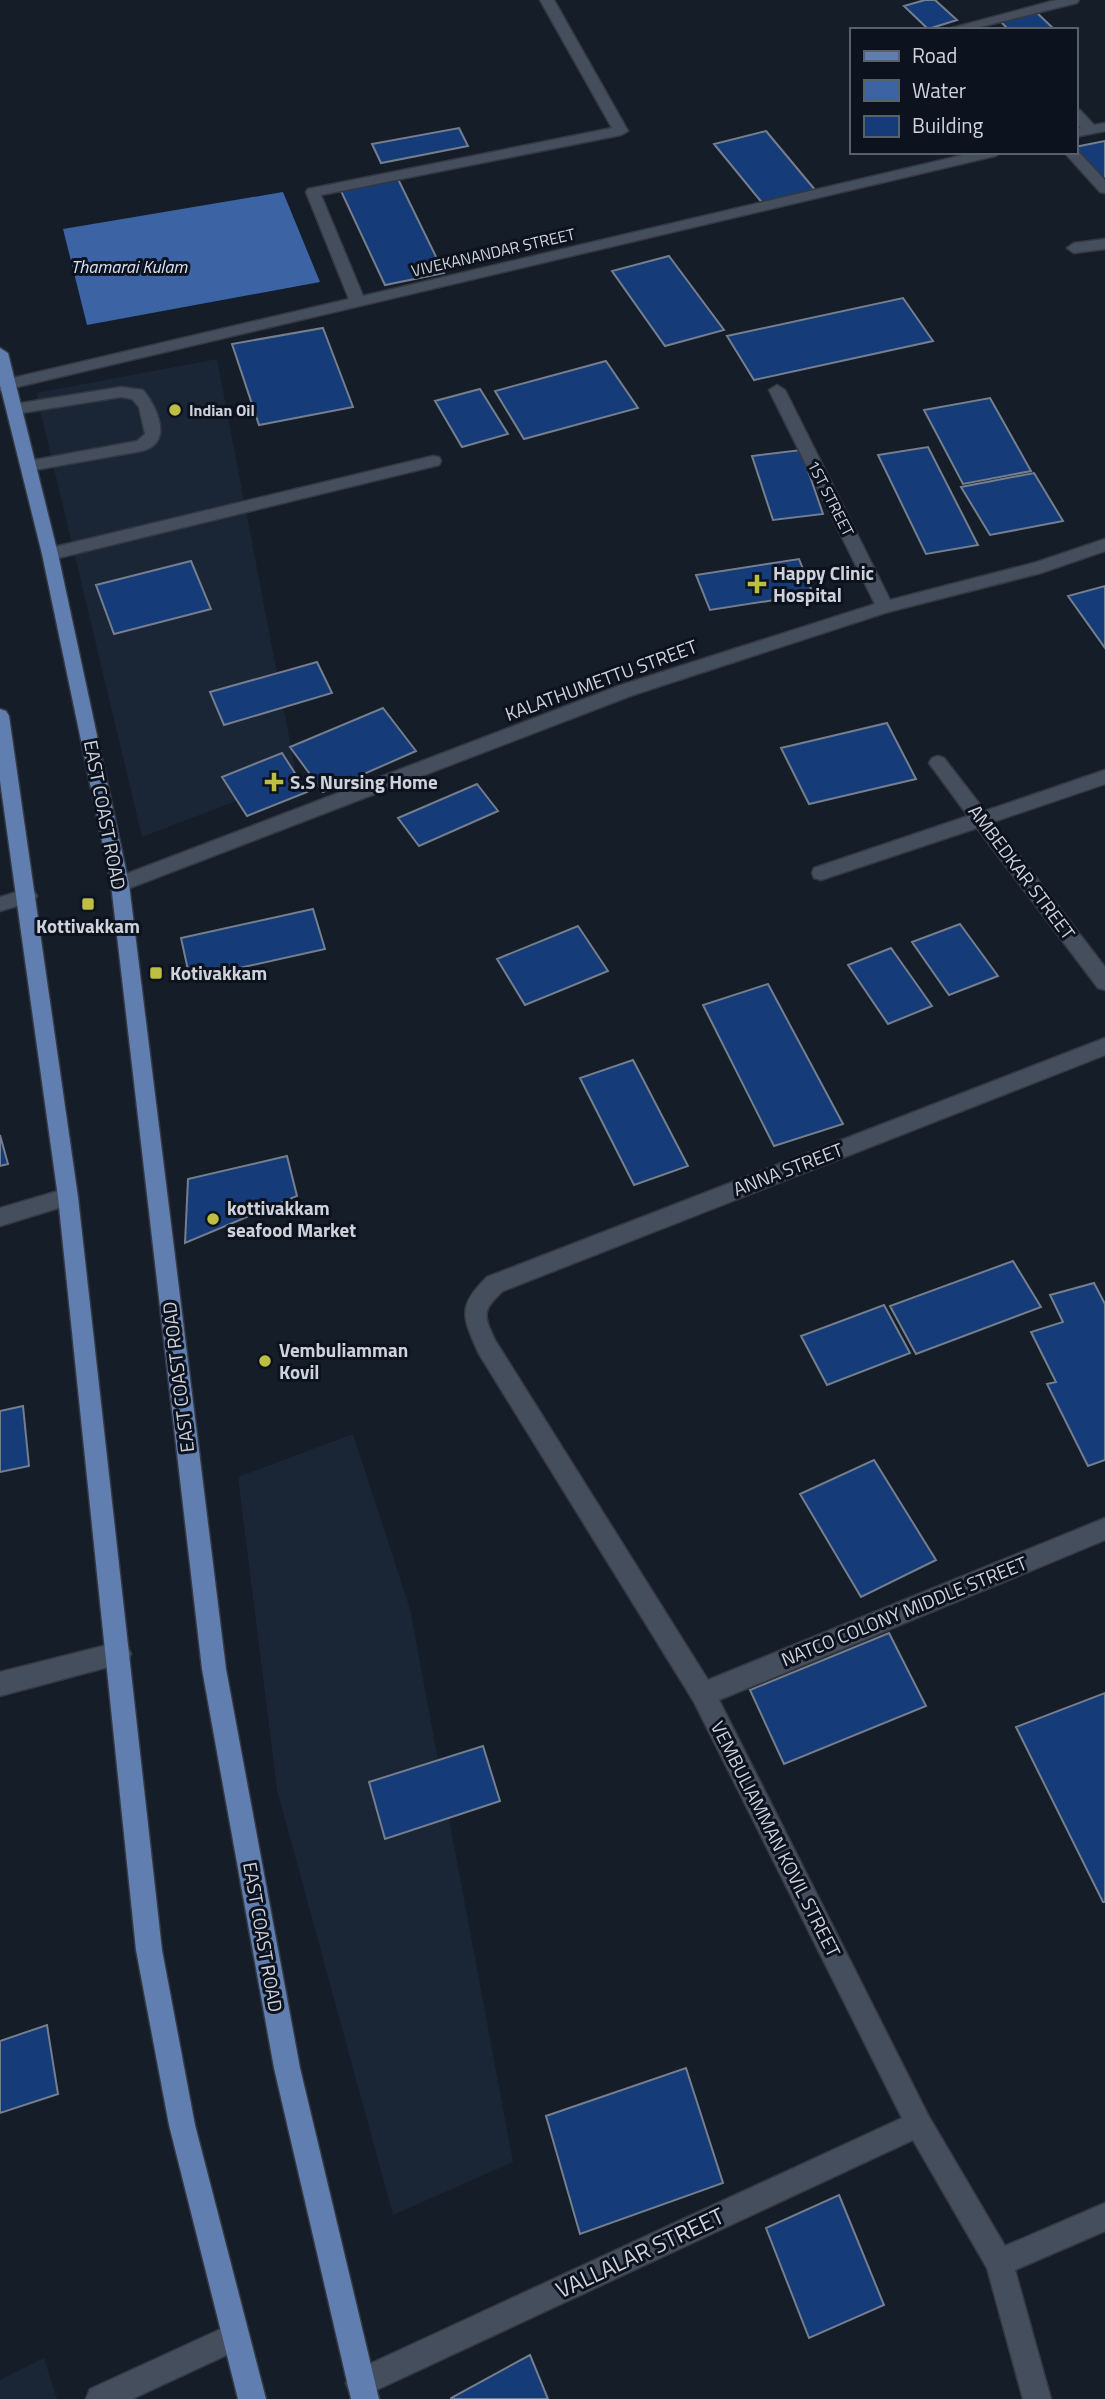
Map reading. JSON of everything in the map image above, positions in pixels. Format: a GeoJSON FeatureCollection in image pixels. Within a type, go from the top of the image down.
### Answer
{"type":"FeatureCollection","features":[{"type":"Feature","properties":{"kind":"main road","name":"EAST COAST ROAD"},"geometry":{"type":"LineString","coordinates":[[0,353],[4,386],[15,409],[50,554],[120,884],[214,1669],[287,2068],[363,2391]]}},
{"type":"Feature","properties":{"kind":"main road"},"geometry":{"type":"LineString","coordinates":[[0,716],[68,1197],[149,1950],[182,2125],[252,2399]]}},
{"type":"Feature","properties":{"kind":"street"},"geometry":{"type":"LineString","coordinates":[[358,302],[313,192],[621,131],[547,0]]}},
{"type":"Feature","properties":{"kind":"street"},"geometry":{"type":"LineString","coordinates":[[959,28],[1072,0]]}},
{"type":"Feature","properties":{"kind":"street"},"geometry":{"type":"LineString","coordinates":[[1077,114],[1098,129]]}},
{"type":"Feature","properties":{"kind":"street"},"geometry":{"type":"LineString","coordinates":[[1077,134],[1098,129]]}},
{"type":"Feature","properties":{"kind":"street","name":"VIVEKANANDAR STREET"},"geometry":{"type":"LineString","coordinates":[[4,386],[987,154]]}},
{"type":"Feature","properties":{"kind":"street"},"geometry":{"type":"LineString","coordinates":[[1073,154],[1105,188]]}},
{"type":"Feature","properties":{"kind":"street"},"geometry":{"type":"LineString","coordinates":[[1074,248],[1105,244]]}},
{"type":"Feature","properties":{"kind":"street","name":"1ST STREET"},"geometry":{"type":"LineString","coordinates":[[776,390],[886,607]]}},
{"type":"Feature","properties":{"kind":"street"},"geometry":{"type":"LineString","coordinates":[[15,409],[121,392],[137,394],[148,406],[153,434],[142,446],[29,466]]}},
{"type":"Feature","properties":{"kind":"street"},"geometry":{"type":"LineString","coordinates":[[50,554],[433,461]]}},
{"type":"Feature","properties":{"kind":"street","name":"KALATHUMETTU STREET"},"geometry":{"type":"LineString","coordinates":[[120,884],[627,690],[886,607],[1041,567],[1105,545]]}},
{"type":"Feature","properties":{"kind":"street","name":"AMBEDKAR STREET"},"geometry":{"type":"LineString","coordinates":[[938,763],[1105,982]]}},
{"type":"Feature","properties":{"kind":"street"},"geometry":{"type":"LineString","coordinates":[[821,873],[1105,777]]}},
{"type":"Feature","properties":{"kind":"street"},"geometry":{"type":"LineString","coordinates":[[0,904],[27,896]]}},
{"type":"Feature","properties":{"kind":"street","name":"ANNA STREET"},"geometry":{"type":"LineString","coordinates":[[477,1300],[495,1284],[518,1274],[1105,1046]]}},
{"type":"Feature","properties":{"kind":"street"},"geometry":{"type":"LineString","coordinates":[[0,1217],[68,1197]]}},
{"type":"Feature","properties":{"kind":"street","name":"VEMBULIAMMAN KOVIL STREET"},"geometry":{"type":"LineString","coordinates":[[477,1300],[474,1317],[487,1347],[702,1693],[919,2124],[999,2263],[1037,2399]]}},
{"type":"Feature","properties":{"kind":"street","name":"NATCO COLONY MIDDLE STREET"},"geometry":{"type":"LineString","coordinates":[[702,1693],[1105,1529]]}},
{"type":"Feature","properties":{"kind":"street"},"geometry":{"type":"LineString","coordinates":[[0,1684],[118,1654]]}},
{"type":"Feature","properties":{"kind":"street","name":"VALLALAR STREET"},"geometry":{"type":"LineString","coordinates":[[363,2391],[919,2124]]}},
{"type":"Feature","properties":{"kind":"street"},"geometry":{"type":"LineString","coordinates":[[999,2263],[1105,2217]]}},
{"type":"Feature","properties":{"kind":"street"},"geometry":{"type":"LineString","coordinates":[[100,2399],[234,2337]]}},
{"type":"Feature","properties":{"kind":"shaded area"},"geometry":{"type":"Polygon","coordinates":[[[217,359],[297,778],[142,837],[36,393],[217,359]]]}},
{"type":"Feature","properties":{"kind":"shaded area"},"geometry":{"type":"Polygon","coordinates":[[[353,1434],[410,1609],[513,2162],[393,2215],[277,1790],[238,1477],[353,1434]]]}},
{"type":"Feature","properties":{"kind":"shaded area"},"geometry":{"type":"Polygon","coordinates":[[[44,2358],[57,2399],[0,2399],[0,2380],[44,2358]]]}},
{"type":"Feature","properties":{"kind":"water","name":"Thamarai Kulam"},"geometry":{"type":"Polygon","coordinates":[[[283,192],[320,282],[87,325],[63,229],[283,192]]]}},
{"type":"Feature","properties":{"kind":"building"},"geometry":{"type":"Polygon","coordinates":[[[935,0],[957,20],[927,28],[904,6],[935,0]]]}},
{"type":"Feature","properties":{"kind":"building"},"geometry":{"type":"Polygon","coordinates":[[[1035,11],[1053,28],[1007,28],[1000,21],[1035,11]]]}},
{"type":"Feature","properties":{"kind":"building"},"geometry":{"type":"Polygon","coordinates":[[[459,128],[468,146],[381,163],[372,144],[459,128]]]}},
{"type":"Feature","properties":{"kind":"building"},"geometry":{"type":"Polygon","coordinates":[[[766,131],[816,191],[764,205],[714,144],[766,131]]]}},
{"type":"Feature","properties":{"kind":"building"},"geometry":{"type":"Polygon","coordinates":[[[1105,141],[1105,183],[1077,149],[1077,147],[1105,141]]]}},
{"type":"Feature","properties":{"kind":"building"},"geometry":{"type":"Polygon","coordinates":[[[398,179],[444,273],[385,285],[341,191],[398,179]]]}},
{"type":"Feature","properties":{"kind":"building"},"geometry":{"type":"Polygon","coordinates":[[[669,256],[724,330],[665,346],[612,271],[669,256]]]}},
{"type":"Feature","properties":{"kind":"building"},"geometry":{"type":"Polygon","coordinates":[[[903,298],[933,341],[754,380],[727,336],[903,298]]]}},
{"type":"Feature","properties":{"kind":"building"},"geometry":{"type":"Polygon","coordinates":[[[323,328],[353,407],[259,425],[232,344],[323,328]]]}},
{"type":"Feature","properties":{"kind":"building"},"geometry":{"type":"Polygon","coordinates":[[[606,361],[638,408],[524,439],[495,391],[606,361]]]}},
{"type":"Feature","properties":{"kind":"building"},"geometry":{"type":"Polygon","coordinates":[[[480,389],[508,434],[462,447],[435,401],[480,389]]]}},
{"type":"Feature","properties":{"kind":"building"},"geometry":{"type":"Polygon","coordinates":[[[990,398],[1031,471],[963,484],[924,410],[990,398]]]}},
{"type":"Feature","properties":{"kind":"building"},"geometry":{"type":"Polygon","coordinates":[[[928,447],[978,545],[926,554],[878,455],[928,447]]]}},
{"type":"Feature","properties":{"kind":"building"},"geometry":{"type":"Polygon","coordinates":[[[801,450],[823,514],[773,520],[752,456],[801,450]]]}},
{"type":"Feature","properties":{"kind":"building"},"geometry":{"type":"Polygon","coordinates":[[[1034,473],[1063,521],[990,535],[961,487],[1034,473]]]}},
{"type":"Feature","properties":{"kind":"building"},"geometry":{"type":"Polygon","coordinates":[[[799,559],[813,594],[710,610],[696,575],[799,559]]]}},
{"type":"Feature","properties":{"kind":"building"},"geometry":{"type":"Polygon","coordinates":[[[191,561],[211,609],[114,634],[96,585],[191,561]]]}},
{"type":"Feature","properties":{"kind":"building"},"geometry":{"type":"Polygon","coordinates":[[[1105,586],[1105,648],[1068,596],[1105,586]]]}},
{"type":"Feature","properties":{"kind":"building"},"geometry":{"type":"Polygon","coordinates":[[[317,662],[332,693],[224,725],[210,692],[317,662]]]}},
{"type":"Feature","properties":{"kind":"building"},"geometry":{"type":"Polygon","coordinates":[[[383,708],[416,751],[323,792],[290,747],[383,708]]]}},
{"type":"Feature","properties":{"kind":"building"},"geometry":{"type":"Polygon","coordinates":[[[887,723],[916,779],[809,804],[781,748],[887,723]]]}},
{"type":"Feature","properties":{"kind":"building"},"geometry":{"type":"Polygon","coordinates":[[[282,753],[307,792],[247,816],[222,777],[282,753]]]}},
{"type":"Feature","properties":{"kind":"building"},"geometry":{"type":"Polygon","coordinates":[[[477,784],[498,811],[419,846],[398,818],[477,784]]]}},
{"type":"Feature","properties":{"kind":"building"},"geometry":{"type":"Polygon","coordinates":[[[313,909],[325,949],[190,979],[181,938],[313,909]]]}},
{"type":"Feature","properties":{"kind":"building"},"geometry":{"type":"Polygon","coordinates":[[[960,924],[998,976],[949,995],[912,942],[960,924]]]}},
{"type":"Feature","properties":{"kind":"building"},"geometry":{"type":"Polygon","coordinates":[[[578,926],[608,971],[525,1005],[497,959],[578,926]]]}},
{"type":"Feature","properties":{"kind":"building"},"geometry":{"type":"Polygon","coordinates":[[[891,948],[932,1006],[888,1024],[848,965],[891,948]]]}},
{"type":"Feature","properties":{"kind":"building"},"geometry":{"type":"Polygon","coordinates":[[[768,984],[843,1124],[774,1146],[703,1005],[768,984]]]}},
{"type":"Feature","properties":{"kind":"building"},"geometry":{"type":"Polygon","coordinates":[[[633,1060],[688,1166],[634,1185],[580,1078],[633,1060]]]}},
{"type":"Feature","properties":{"kind":"building"},"geometry":{"type":"Polygon","coordinates":[[[0,1135],[8,1164],[0,1166],[0,1135]]]}},
{"type":"Feature","properties":{"kind":"building","name":"kottivakkam seafood Market"},"geometry":{"type":"Polygon","coordinates":[[[287,1156],[297,1196],[185,1243],[188,1179],[287,1156]]]}},
{"type":"Feature","properties":{"kind":"building"},"geometry":{"type":"Polygon","coordinates":[[[1013,1261],[1041,1307],[916,1354],[890,1306],[1013,1261]]]}},
{"type":"Feature","properties":{"kind":"building"},"geometry":{"type":"Polygon","coordinates":[[[1094,1283],[1105,1304],[1105,1460],[1088,1466],[1047,1384],[1056,1382],[1031,1332],[1063,1322],[1050,1295],[1094,1283]]]}},
{"type":"Feature","properties":{"kind":"building"},"geometry":{"type":"Polygon","coordinates":[[[884,1305],[910,1353],[827,1385],[801,1336],[884,1305]]]}},
{"type":"Feature","properties":{"kind":"building"},"geometry":{"type":"Polygon","coordinates":[[[23,1406],[29,1466],[0,1472],[0,1411],[23,1406]]]}},
{"type":"Feature","properties":{"kind":"building"},"geometry":{"type":"Polygon","coordinates":[[[874,1460],[936,1560],[861,1597],[800,1494],[874,1460]]]}},
{"type":"Feature","properties":{"kind":"building"},"geometry":{"type":"Polygon","coordinates":[[[889,1633],[926,1706],[784,1764],[750,1690],[889,1633]]]}},
{"type":"Feature","properties":{"kind":"building"},"geometry":{"type":"Polygon","coordinates":[[[1105,1693],[1105,1902],[1103,1902],[1016,1727],[1105,1693]]]}},
{"type":"Feature","properties":{"kind":"building"},"geometry":{"type":"Polygon","coordinates":[[[483,1746],[500,1801],[385,1839],[369,1782],[483,1746]]]}},
{"type":"Feature","properties":{"kind":"building"},"geometry":{"type":"Polygon","coordinates":[[[47,2025],[58,2094],[0,2113],[0,2041],[47,2025]]]}},
{"type":"Feature","properties":{"kind":"building"},"geometry":{"type":"Polygon","coordinates":[[[686,2068],[723,2183],[580,2234],[546,2116],[686,2068]]]}},
{"type":"Feature","properties":{"kind":"building"},"geometry":{"type":"Polygon","coordinates":[[[839,2195],[884,2305],[809,2338],[766,2228],[839,2195]]]}},
{"type":"Feature","properties":{"kind":"building"},"geometry":{"type":"Polygon","coordinates":[[[530,2355],[548,2399],[451,2399],[451,2398],[530,2355]]]}},
{"type":"Feature","properties":{"kind":"place","name":"Indian Oil"},"geometry":{"type":"Point","coordinates":[175,410]}},
{"type":"Feature","properties":{"kind":"place","name":"Happy Clinic Hospital"},"geometry":{"type":"Point","coordinates":[757,584]}},
{"type":"Feature","properties":{"kind":"place","name":"S.S Nursing Home"},"geometry":{"type":"Point","coordinates":[274,782]}},
{"type":"Feature","properties":{"kind":"place","name":"Kottivakkam"},"geometry":{"type":"Point","coordinates":[88,904]}},
{"type":"Feature","properties":{"kind":"place","name":"Kotivakkam"},"geometry":{"type":"Point","coordinates":[156,973]}},
{"type":"Feature","properties":{"kind":"place","name":"kottivakkam seafood Market"},"geometry":{"type":"Point","coordinates":[213,1219]}},
{"type":"Feature","properties":{"kind":"place","name":"Vembuliamman Kovil"},"geometry":{"type":"Point","coordinates":[265,1361]}}]}
